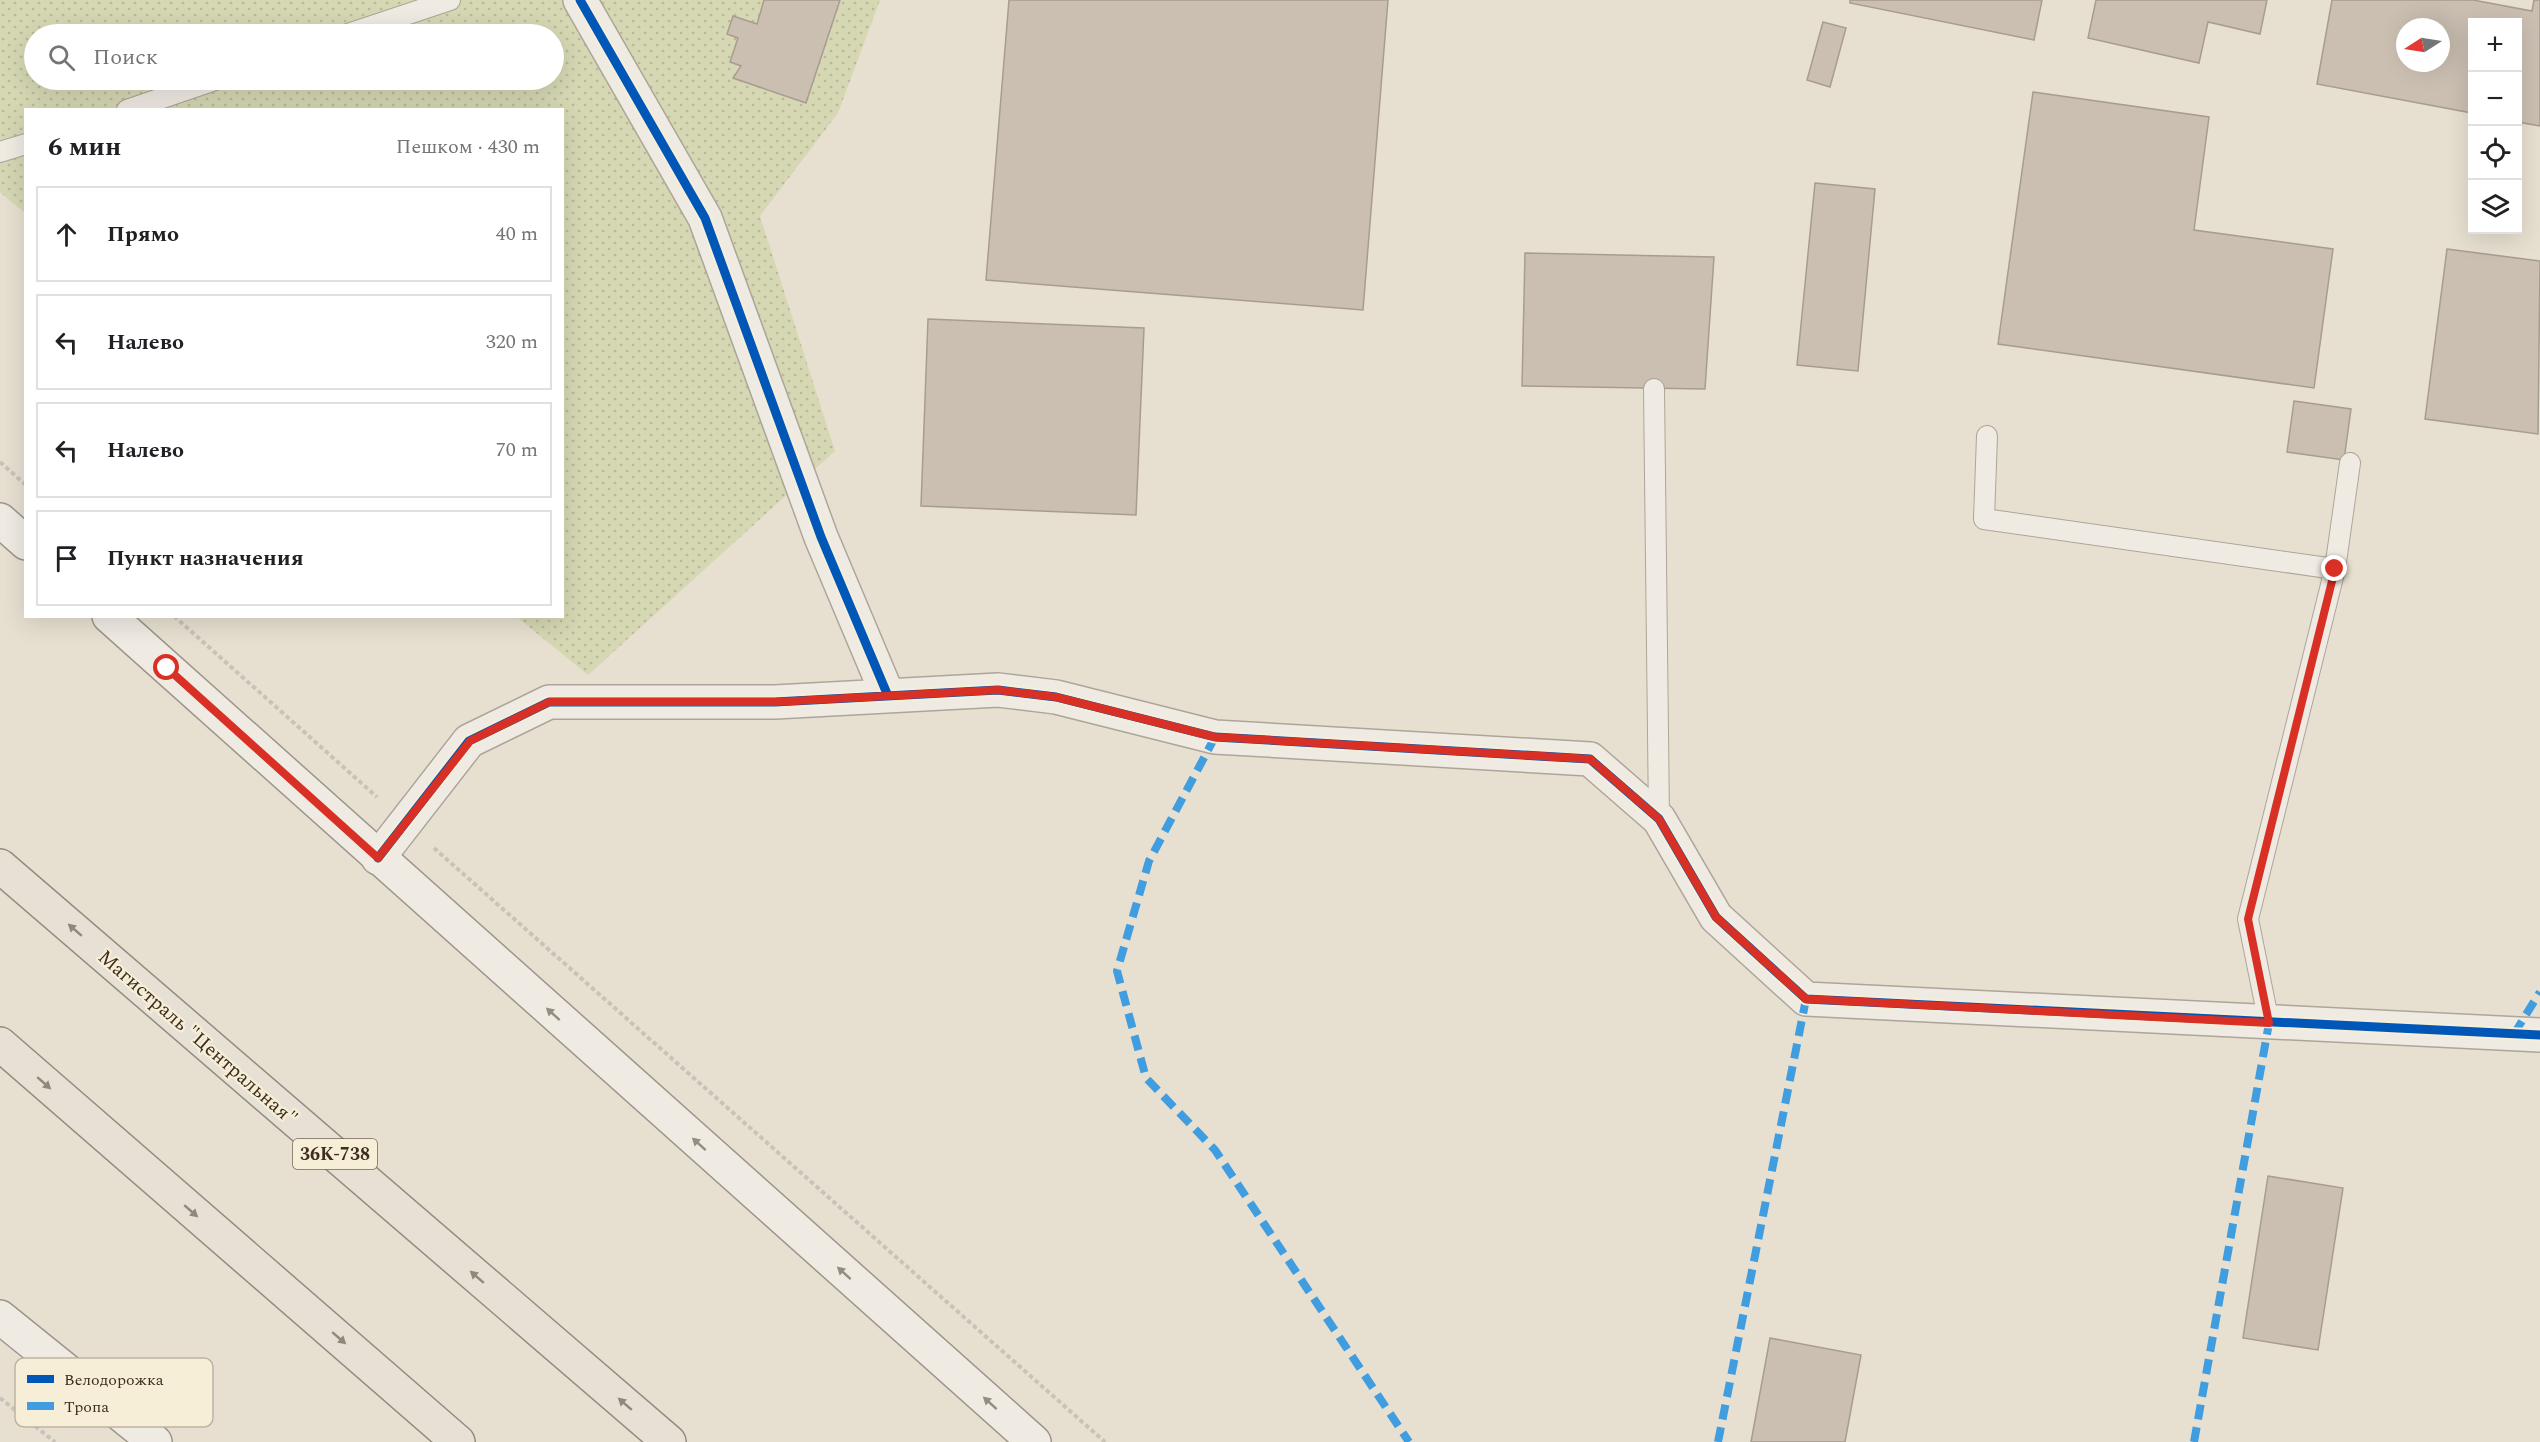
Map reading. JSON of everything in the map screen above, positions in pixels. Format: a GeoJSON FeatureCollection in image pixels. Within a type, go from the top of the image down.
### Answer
{"type":"FeatureCollection","features":[{"type":"Feature","properties":{"kind":"main road","name":"Магистраль \"Центральная\""},"geometry":{"type":"LineString","coordinates":[[0,866],[669,1442]]}},
{"type":"Feature","properties":{"kind":"main road"},"geometry":{"type":"LineString","coordinates":[[0,1044],[458,1442]]}},
{"type":"Feature","properties":{"kind":"street"},"geometry":{"type":"LineString","coordinates":[[580,0],[705,218],[821,537],[888,696]]}},
{"type":"Feature","properties":{"kind":"street"},"geometry":{"type":"LineString","coordinates":[[0,520],[24,541]]}},
{"type":"Feature","properties":{"kind":"street"},"geometry":{"type":"LineString","coordinates":[[111,618],[1034,1442]]}},
{"type":"Feature","properties":{"kind":"street"},"geometry":{"type":"LineString","coordinates":[[378,858],[470,741],[549,702],[775,702],[998,690],[1056,697],[1215,737],[1590,759],[1659,819],[1716,917],[1806,999],[2540,1035]]}},
{"type":"Feature","properties":{"kind":"street"},"geometry":{"type":"LineString","coordinates":[[0,1317],[51,1358]]}},
{"type":"Feature","properties":{"kind":"street"},"geometry":{"type":"LineString","coordinates":[[136,1427],[155,1442]]}},
{"type":"Feature","properties":{"kind":"lane"},"geometry":{"type":"LineString","coordinates":[[378,24],[450,0]]}},
{"type":"Feature","properties":{"kind":"lane"},"geometry":{"type":"LineString","coordinates":[[133,108],[186,90]]}},
{"type":"Feature","properties":{"kind":"lane"},"geometry":{"type":"LineString","coordinates":[[0,152],[24,145]]}},
{"type":"Feature","properties":{"kind":"lane"},"geometry":{"type":"LineString","coordinates":[[1654,388],[1659,819]]}},
{"type":"Feature","properties":{"kind":"lane"},"geometry":{"type":"LineString","coordinates":[[1987,436],[1984,519],[2335,569]]}},
{"type":"Feature","properties":{"kind":"lane"},"geometry":{"type":"LineString","coordinates":[[2269,1023],[2248,919],[2335,569],[2350,463]]}},
{"type":"Feature","properties":{"kind":"path"},"geometry":{"type":"LineString","coordinates":[[0,462],[24,483]]}},
{"type":"Feature","properties":{"kind":"path"},"geometry":{"type":"LineString","coordinates":[[176,618],[380,799]]}},
{"type":"Feature","properties":{"kind":"path"},"geometry":{"type":"LineString","coordinates":[[433,847],[1105,1442]]}},
{"type":"Feature","properties":{"kind":"path"},"geometry":{"type":"LineString","coordinates":[[0,1398],[15,1410]]}},
{"type":"Feature","properties":{"kind":"path"},"geometry":{"type":"LineString","coordinates":[[36,1427],[55,1442]]}},
{"type":"Feature","properties":{"kind":"green space"},"geometry":{"type":"Polygon","coordinates":[[[0,0],[880,0],[838,113],[760,216],[835,451],[588,675],[518,618],[564,618],[564,108],[24,108],[24,212],[0,192],[0,0]]]}},
{"type":"Feature","properties":{"kind":"building"},"geometry":{"type":"Polygon","coordinates":[[[764,0],[840,0],[806,103],[733,78],[741,66],[730,62],[738,38],[727,34],[733,16],[757,24],[764,0]]]}},
{"type":"Feature","properties":{"kind":"building"},"geometry":{"type":"Polygon","coordinates":[[[1009,0],[1388,0],[1363,310],[986,280],[1009,0]]]}},
{"type":"Feature","properties":{"kind":"building"},"geometry":{"type":"Polygon","coordinates":[[[1850,0],[2042,0],[2034,40],[1850,3],[1850,0]]]}},
{"type":"Feature","properties":{"kind":"building"},"geometry":{"type":"Polygon","coordinates":[[[2096,0],[2267,0],[2260,34],[2208,22],[2199,63],[2088,38],[2096,0]]]}},
{"type":"Feature","properties":{"kind":"building"},"geometry":{"type":"Polygon","coordinates":[[[2332,0],[2473,0],[2532,11],[2534,0],[2540,0],[2540,126],[2522,123],[2522,18],[2468,18],[2468,112],[2317,84],[2332,0]]]}},
{"type":"Feature","properties":{"kind":"building"},"geometry":{"type":"Polygon","coordinates":[[[1823,22],[1846,28],[1830,87],[1807,80],[1823,22]]]}},
{"type":"Feature","properties":{"kind":"building"},"geometry":{"type":"Polygon","coordinates":[[[2033,92],[2209,117],[2194,230],[2333,249],[2314,388],[1998,344],[2033,92]]]}},
{"type":"Feature","properties":{"kind":"building"},"geometry":{"type":"Polygon","coordinates":[[[1815,183],[1875,189],[1858,371],[1797,365],[1815,183]]]}},
{"type":"Feature","properties":{"kind":"building"},"geometry":{"type":"Polygon","coordinates":[[[2447,249],[2540,261],[2538,434],[2425,419],[2447,249]]]}},
{"type":"Feature","properties":{"kind":"building"},"geometry":{"type":"Polygon","coordinates":[[[1525,253],[1714,257],[1705,389],[1522,386],[1525,253]]]}},
{"type":"Feature","properties":{"kind":"building"},"geometry":{"type":"Polygon","coordinates":[[[928,319],[1144,328],[1136,515],[921,506],[928,319]]]}},
{"type":"Feature","properties":{"kind":"building"},"geometry":{"type":"Polygon","coordinates":[[[2294,401],[2351,409],[2344,460],[2287,452],[2294,401]]]}},
{"type":"Feature","properties":{"kind":"building"},"geometry":{"type":"Polygon","coordinates":[[[2268,1176],[2343,1188],[2318,1350],[2243,1338],[2268,1176]]]}},
{"type":"Feature","properties":{"kind":"building"},"geometry":{"type":"Polygon","coordinates":[[[1770,1338],[1861,1355],[1845,1442],[1751,1442],[1770,1338]]]}},
{"type":"Feature","properties":{"kind":"marked path"},"geometry":{"type":"LineString","coordinates":[[1215,737],[1149,861],[1117,971],[1146,1078],[1215,1150],[1409,1442]]}},
{"type":"Feature","properties":{"kind":"marked path"},"geometry":{"type":"LineString","coordinates":[[2514,1034],[2540,992]]}},
{"type":"Feature","properties":{"kind":"marked path"},"geometry":{"type":"LineString","coordinates":[[1718,1442],[1806,999]]}},
{"type":"Feature","properties":{"kind":"marked path"},"geometry":{"type":"LineString","coordinates":[[2194,1442],[2269,1023]]}},
{"type":"Feature","properties":{"kind":"cycle path"},"geometry":{"type":"LineString","coordinates":[[580,0],[705,218],[821,537],[888,696]]}},
{"type":"Feature","properties":{"kind":"cycle path"},"geometry":{"type":"LineString","coordinates":[[378,858],[469,741],[549,702],[775,702],[998,690],[1056,697],[1215,737],[1590,759],[1659,819],[1716,917],[1806,999],[2540,1035]]}},
{"type":"Feature","properties":{"kind":"route"},"geometry":{"type":"LineString","coordinates":[[167,668],[378,858],[470,741],[549,702],[775,702],[998,690],[1056,697],[1215,737],[1590,759],[1659,819],[1716,917],[1806,999],[2269,1023],[2248,919],[2335,569]]}}]}
